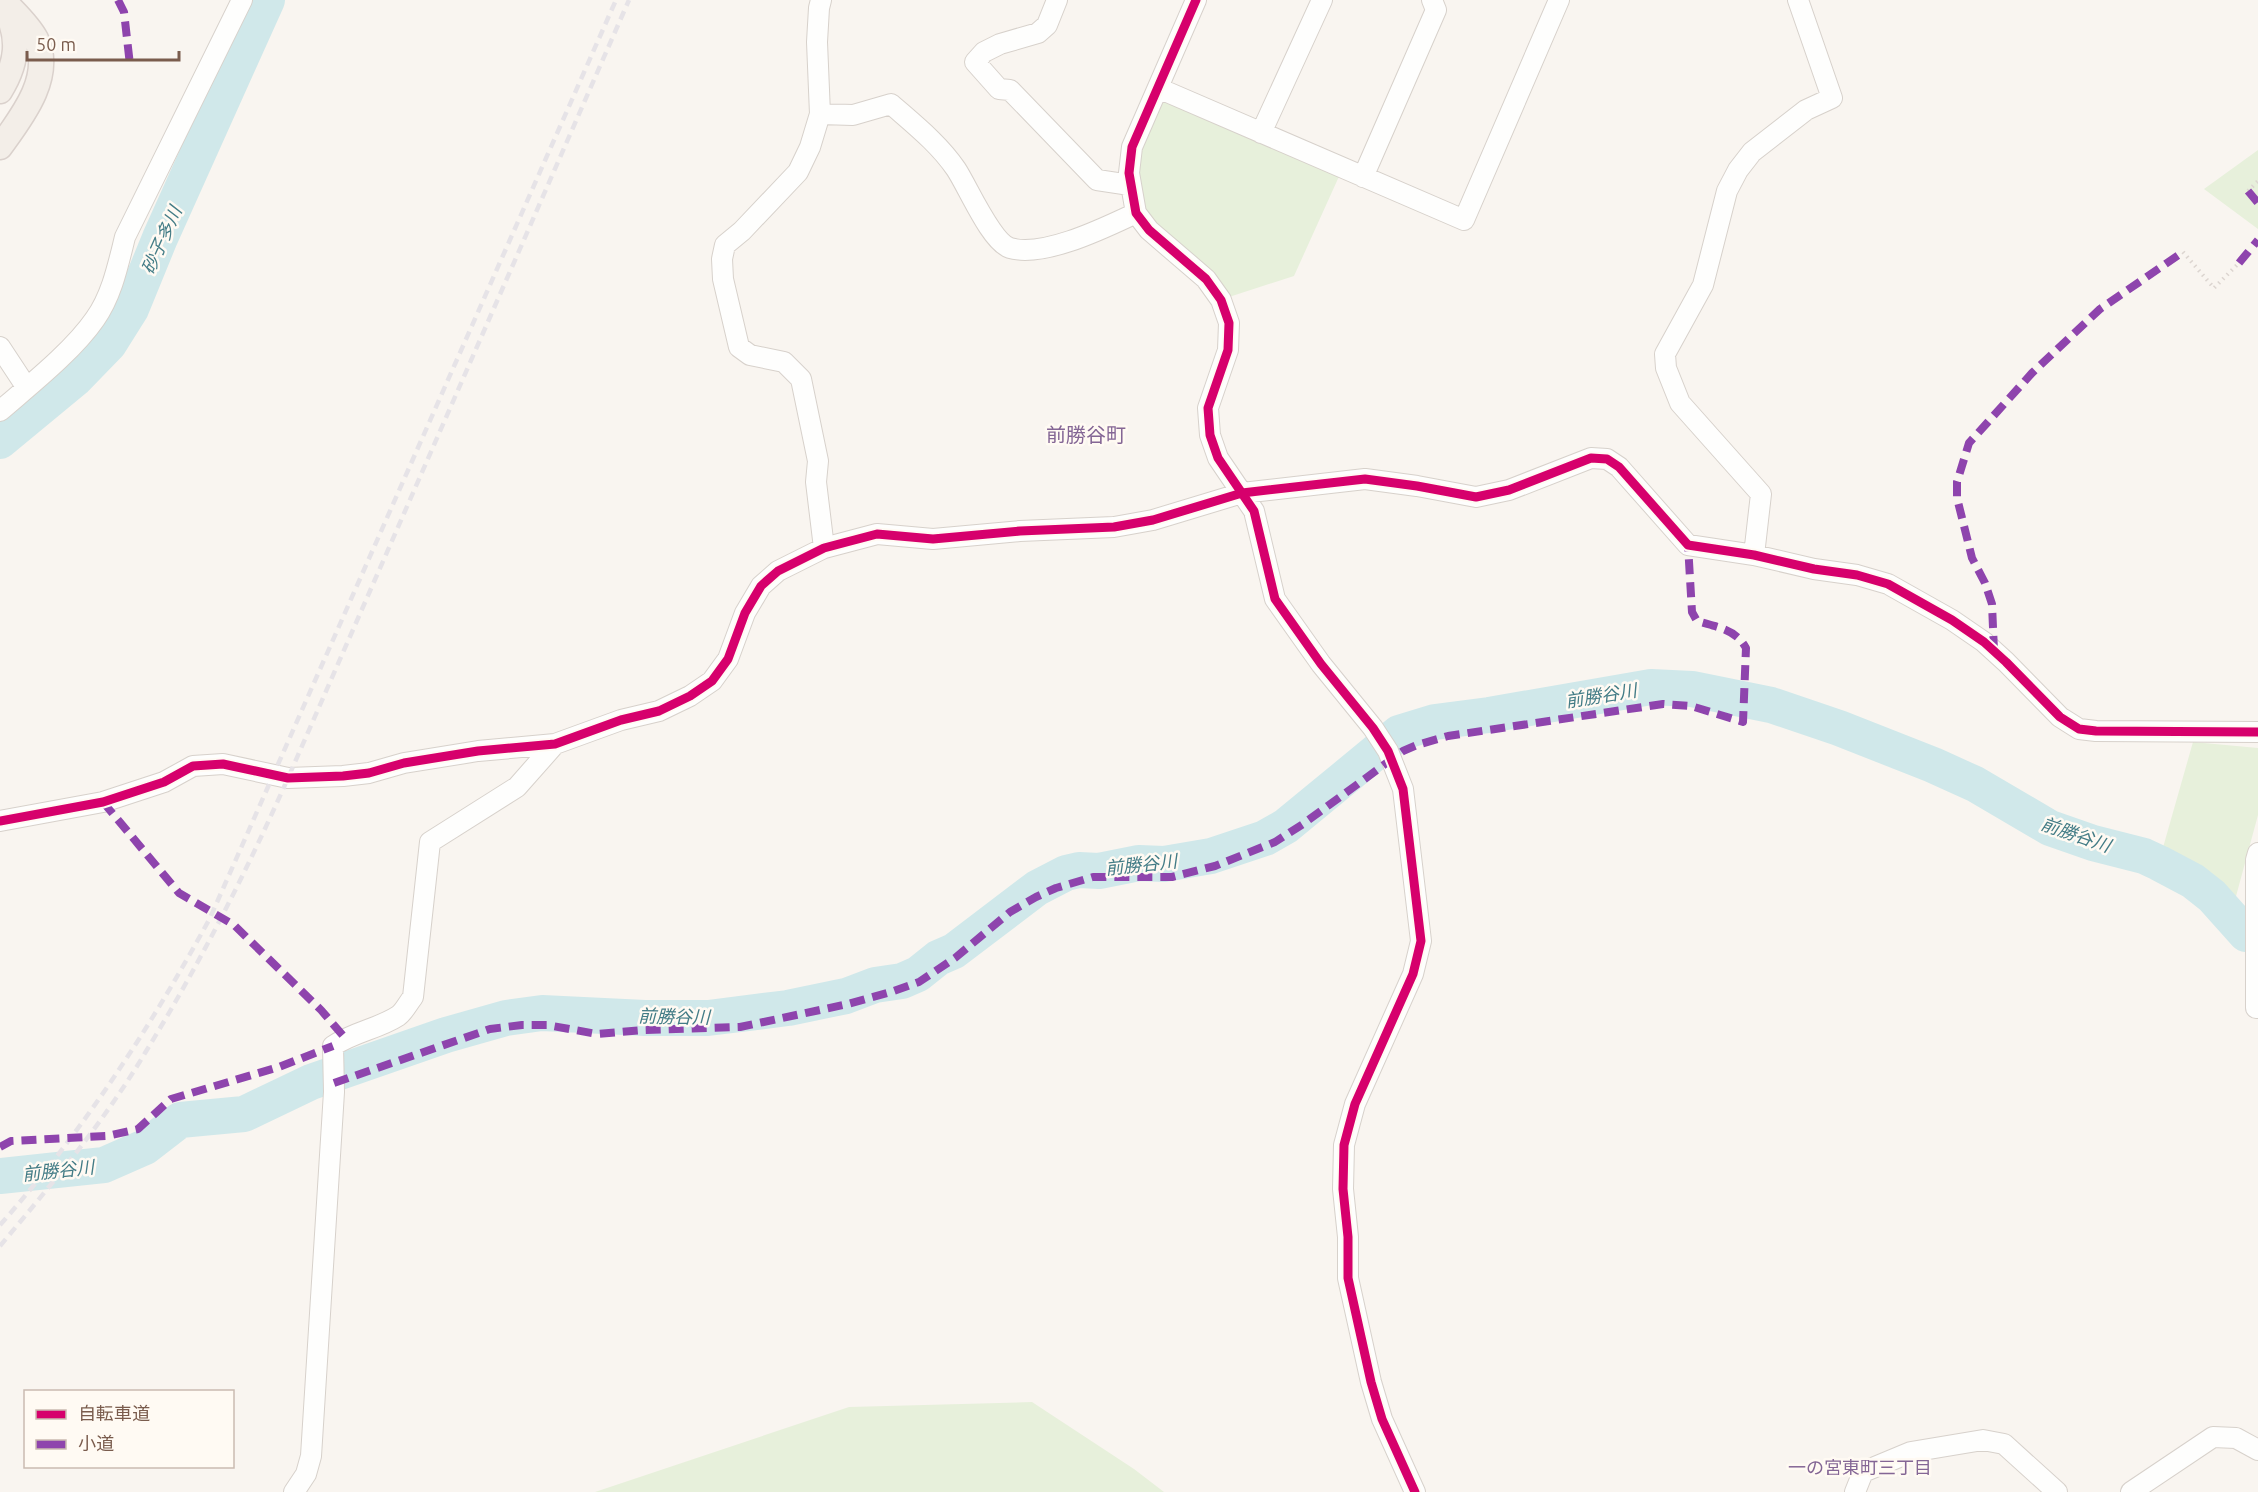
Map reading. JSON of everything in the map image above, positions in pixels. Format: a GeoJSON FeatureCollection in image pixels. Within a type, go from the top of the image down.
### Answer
{"type":"FeatureCollection","features":[{"type":"Feature","properties":{"kind":"main road"},"geometry":{"type":"LineString","coordinates":[[0,91],[11,72],[16,41],[13,24],[1,0]]}},
{"type":"Feature","properties":{"kind":"main road"},"geometry":{"type":"LineString","coordinates":[[0,147],[32,100],[40,69],[37,40],[29,28],[1,0]]}},
{"type":"Feature","properties":{"kind":"street"},"geometry":{"type":"LineString","coordinates":[[0,411],[69,348],[96,318],[115,278],[125,237],[242,0]]}},
{"type":"Feature","properties":{"kind":"street"},"geometry":{"type":"LineString","coordinates":[[821,0],[817,42],[820,114],[810,147],[798,172],[742,231],[725,245],[722,259],[723,279],[739,347],[750,355],[784,362],[801,379],[818,461],[816,482],[824,548]]}},
{"type":"Feature","properties":{"kind":"street"},"geometry":{"type":"LineString","coordinates":[[1057,0],[1047,25],[1038,33],[984,51],[975,62],[999,89],[1010,90],[1097,180],[1130,185]]}},
{"type":"Feature","properties":{"kind":"street"},"geometry":{"type":"LineString","coordinates":[[1196,0],[1132,147],[1130,185],[1136,213],[1149,230],[1206,279],[1221,300],[1229,324],[1228,350],[1208,408],[1210,435],[1218,458],[1254,511],[1275,598],[1322,664],[1373,728],[1388,751],[1403,789],[1421,941],[1413,974],[1355,1104],[1344,1145],[1343,1189],[1348,1237],[1348,1278],[1371,1382],[1382,1419],[1415,1492]]}},
{"type":"Feature","properties":{"kind":"street"},"geometry":{"type":"LineString","coordinates":[[1261,133],[1322,0]]}},
{"type":"Feature","properties":{"kind":"street"},"geometry":{"type":"LineString","coordinates":[[1363,177],[1436,10],[1432,0]]}},
{"type":"Feature","properties":{"kind":"street"},"geometry":{"type":"LineString","coordinates":[[1158,88],[1464,220],[1559,0]]}},
{"type":"Feature","properties":{"kind":"street"},"geometry":{"type":"LineString","coordinates":[[1754,555],[1761,494],[1680,403],[1666,368],[1665,354],[1703,285],[1727,191],[1738,170],[1752,152],[1806,110],[1832,98],[1798,0]]}},
{"type":"Feature","properties":{"kind":"street"},"geometry":{"type":"LineString","coordinates":[[820,114],[853,115],[891,104],[939,148],[956,169],[989,227],[1001,243],[1010,248],[1034,249],[1083,238],[1136,213]]}},
{"type":"Feature","properties":{"kind":"street"},"geometry":{"type":"LineString","coordinates":[[0,346],[27,388]]}},
{"type":"Feature","properties":{"kind":"street"},"geometry":{"type":"LineString","coordinates":[[0,821],[103,802],[164,782],[193,766],[223,764],[288,778],[369,773],[404,763],[478,751],[555,744],[621,720],[659,711],[690,696],[712,681],[728,659],[745,612],[761,586],[778,571],[824,548],[877,534],[933,539],[1020,531],[1114,527],[1153,520],[1242,493],[1365,479],[1476,497],[1509,490],[1591,458],[1607,459],[1619,467],[1688,545],[1857,575],[1888,584],[1952,620],[1984,642],[2060,717],[2079,729],[2258,732]]}},
{"type":"Feature","properties":{"kind":"street"},"geometry":{"type":"LineString","coordinates":[[294,1492],[306,1474],[311,1456],[334,1092],[333,1046],[345,1038],[374,1028],[400,1015],[413,997],[430,842],[517,787],[555,744]]}},
{"type":"Feature","properties":{"kind":"street"},"geometry":{"type":"LineString","coordinates":[[2258,853],[2256,860],[2256,1008],[2258,1008]]}},
{"type":"Feature","properties":{"kind":"street"},"geometry":{"type":"LineString","coordinates":[[2132,1492],[2213,1437],[2236,1437],[2258,1450]]}},
{"type":"Feature","properties":{"kind":"street"},"geometry":{"type":"LineString","coordinates":[[1855,1492],[1863,1472],[1911,1452],[1983,1440],[2004,1444],[2057,1492]]}},
{"type":"Feature","properties":{"kind":"path"},"geometry":{"type":"LineString","coordinates":[[2248,191],[2258,181]]}},
{"type":"Feature","properties":{"kind":"path"},"geometry":{"type":"LineString","coordinates":[[2183,252],[2214,288],[2239,263]]}},
{"type":"Feature","properties":{"kind":"green space"},"geometry":{"type":"Polygon","coordinates":[[[1169,81],[1341,172],[1294,276],[1226,298],[1150,224],[1133,171],[1169,81]]]}},
{"type":"Feature","properties":{"kind":"green space"},"geometry":{"type":"Polygon","coordinates":[[[2258,150],[2258,229],[2204,189],[2258,150]]]}},
{"type":"Feature","properties":{"kind":"green space"},"geometry":{"type":"Polygon","coordinates":[[[2193,742],[2258,748],[2258,815],[2235,900],[2160,858],[2193,742]]]}},
{"type":"Feature","properties":{"kind":"green space"},"geometry":{"type":"Polygon","coordinates":[[[1032,1402],[1134,1469],[1164,1492],[595,1492],[849,1407],[1032,1402]]]}},
{"type":"Feature","properties":{"kind":"waterway","name":"砂子多川"},"geometry":{"type":"LineString","coordinates":[[0,441],[75,379],[109,344],[131,309],[160,238],[267,0]]}},
{"type":"Feature","properties":{"kind":"waterway","name":"前勝谷川"},"geometry":{"type":"LineString","coordinates":[[0,1176],[104,1165],[145,1147],[180,1120],[244,1114],[311,1082],[446,1035],[506,1018],[542,1013],[645,1018],[708,1018],[788,1008],[846,996],[875,985],[902,981],[918,974],[938,958],[954,951],[1037,888],[1066,873],[1079,870],[1099,871],[1139,863],[1164,864],[1211,856],[1265,838],[1286,826],[1399,733],[1435,722],[1651,687],[1692,689],[1771,705],[1839,728],[1933,765],[1975,784],[2050,828],[2093,843],[2144,856],[2193,881],[2212,896],[2246,934]]}},
{"type":"Feature","properties":{"kind":"railway"},"geometry":{"type":"LineString","coordinates":[[0,1225],[60,1152],[114,1077],[164,999],[210,918],[616,0]]}},
{"type":"Feature","properties":{"kind":"railway"},"geometry":{"type":"LineString","coordinates":[[0,1246],[76,1152],[129,1079],[165,1020],[239,884],[288,778],[629,0]]}},
{"type":"Feature","properties":{"kind":"marked path"},"geometry":{"type":"LineString","coordinates":[[118,0],[124,12],[130,65]]}},
{"type":"Feature","properties":{"kind":"marked path"},"geometry":{"type":"LineString","coordinates":[[2248,191],[2258,203]]}},
{"type":"Feature","properties":{"kind":"marked path"},"geometry":{"type":"LineString","coordinates":[[2239,263],[2258,240]]}},
{"type":"Feature","properties":{"kind":"marked path"},"geometry":{"type":"LineString","coordinates":[[1994,651],[1992,604],[1985,583],[1972,558],[1957,498],[1957,482],[1969,443],[2032,373],[2100,309],[2183,252]]}},
{"type":"Feature","properties":{"kind":"marked path"},"geometry":{"type":"LineString","coordinates":[[334,1083],[490,1029],[547,1025],[597,1034],[740,1027],[848,1004],[891,992],[919,982],[955,958],[1010,912],[1036,897],[1056,888],[1093,877],[1172,877],[1215,866],[1275,842],[1403,751],[1448,736],[1663,704],[1691,706],[1743,722],[1746,648],[1731,633],[1697,621],[1692,612],[1688,545]]}},
{"type":"Feature","properties":{"kind":"marked path"},"geometry":{"type":"LineString","coordinates":[[103,802],[179,893],[234,925],[321,1010],[345,1038]]}},
{"type":"Feature","properties":{"kind":"marked path"},"geometry":{"type":"LineString","coordinates":[[0,1147],[11,1141],[107,1136],[138,1129],[171,1099],[279,1067],[333,1046]]}},
{"type":"Feature","properties":{"kind":"cycle path"},"geometry":{"type":"LineString","coordinates":[[1196,0],[1132,147],[1129,173],[1136,213],[1149,230],[1206,279],[1221,300],[1229,323],[1228,350],[1208,408],[1210,435],[1218,458],[1254,511],[1275,599],[1321,664],[1373,728],[1388,751],[1403,789],[1421,941],[1413,974],[1355,1104],[1344,1145],[1343,1189],[1348,1237],[1348,1278],[1371,1382],[1382,1419],[1415,1492]]}},
{"type":"Feature","properties":{"kind":"cycle path"},"geometry":{"type":"LineString","coordinates":[[0,821],[103,802],[164,782],[193,766],[223,764],[288,778],[369,773],[404,763],[478,751],[555,744],[621,720],[659,711],[690,696],[712,681],[728,659],[745,613],[761,586],[778,571],[824,548],[877,534],[933,539],[1020,531],[1114,527],[1153,520],[1242,493],[1365,479],[1476,497],[1509,490],[1591,458],[1607,459],[1619,467],[1688,545],[1857,575],[1888,584],[1952,620],[1984,642],[2060,717],[2079,729],[2258,732]]}},
{"type":"Feature","properties":{"kind":"district","name":"前勝谷町"},"geometry":{"type":"Point","coordinates":[1086,434]}},
{"type":"Feature","properties":{"kind":"district","name":"一の宮東町三丁目"},"geometry":{"type":"Point","coordinates":[1860,1467]}}]}
